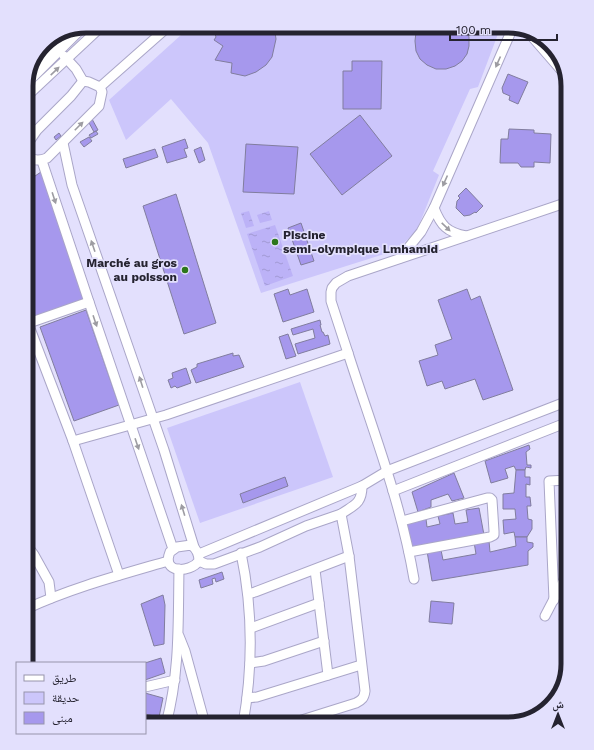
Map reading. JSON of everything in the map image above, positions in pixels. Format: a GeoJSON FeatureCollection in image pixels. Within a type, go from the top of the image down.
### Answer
{"type":"FeatureCollection","features":[{"type":"Feature","properties":{"kind":"main road"},"geometry":{"type":"LineString","coordinates":[[35,71],[61,40]]}},
{"type":"Feature","properties":{"kind":"street"},"geometry":{"type":"LineString","coordinates":[[33,91],[95,33]]}},
{"type":"Feature","properties":{"kind":"street"},"geometry":{"type":"LineString","coordinates":[[100,88],[160,33]]}},
{"type":"Feature","properties":{"kind":"street"},"geometry":{"type":"LineString","coordinates":[[400,259],[421,232],[434,208],[510,33]]}},
{"type":"Feature","properties":{"kind":"street"},"geometry":{"type":"LineString","coordinates":[[33,160],[42,161],[47,158],[99,106],[102,92],[100,88],[83,81],[61,40]]}},
{"type":"Feature","properties":{"kind":"street"},"geometry":{"type":"LineString","coordinates":[[33,136],[71,96],[83,81]]}},
{"type":"Feature","properties":{"kind":"street"},"geometry":{"type":"LineString","coordinates":[[63,143],[72,185],[153,419],[197,554],[193,567],[178,569],[172,568],[168,560],[170,552],[173,548],[191,545],[197,554],[206,564],[214,564],[306,526],[341,514],[359,502],[362,495],[362,486]]}},
{"type":"Feature","properties":{"kind":"street"},"geometry":{"type":"LineString","coordinates":[[42,161],[88,302],[173,548]]}},
{"type":"Feature","properties":{"kind":"street"},"geometry":{"type":"LineString","coordinates":[[414,579],[402,521],[333,308],[331,296],[332,288],[336,283],[348,276],[561,204]]}},
{"type":"Feature","properties":{"kind":"street"},"geometry":{"type":"LineString","coordinates":[[434,208],[438,218],[447,230],[466,236]]}},
{"type":"Feature","properties":{"kind":"street"},"geometry":{"type":"LineString","coordinates":[[33,320],[88,302]]}},
{"type":"Feature","properties":{"kind":"street"},"geometry":{"type":"LineString","coordinates":[[33,338],[73,441],[119,575]]}},
{"type":"Feature","properties":{"kind":"street"},"geometry":{"type":"LineString","coordinates":[[73,441],[166,415],[348,353]]}},
{"type":"Feature","properties":{"kind":"street"},"geometry":{"type":"LineString","coordinates":[[197,554],[362,486],[386,471],[561,404]]}},
{"type":"Feature","properties":{"kind":"street"},"geometry":{"type":"LineString","coordinates":[[393,491],[561,425]]}},
{"type":"Feature","properties":{"kind":"street"},"geometry":{"type":"LineString","coordinates":[[554,600],[549,481],[561,480]]}},
{"type":"Feature","properties":{"kind":"street"},"geometry":{"type":"LineString","coordinates":[[402,521],[489,498],[492,500],[494,535],[409,552]]}},
{"type":"Feature","properties":{"kind":"street"},"geometry":{"type":"LineString","coordinates":[[310,717],[362,700],[365,691],[349,556],[341,514]]}},
{"type":"Feature","properties":{"kind":"street"},"geometry":{"type":"LineString","coordinates":[[241,553],[248,594],[251,628],[250,663],[244,717]]}},
{"type":"Feature","properties":{"kind":"street"},"geometry":{"type":"LineString","coordinates":[[33,554],[49,582],[51,598]]}},
{"type":"Feature","properties":{"kind":"street"},"geometry":{"type":"LineString","coordinates":[[248,594],[349,556]]}},
{"type":"Feature","properties":{"kind":"street"},"geometry":{"type":"LineString","coordinates":[[33,606],[51,598],[168,560]]}},
{"type":"Feature","properties":{"kind":"street"},"geometry":{"type":"LineString","coordinates":[[168,717],[175,680],[178,633],[178,569]]}},
{"type":"Feature","properties":{"kind":"street"},"geometry":{"type":"LineString","coordinates":[[315,570],[328,675]]}},
{"type":"Feature","properties":{"kind":"street"},"geometry":{"type":"LineString","coordinates":[[546,616],[561,586]]}},
{"type":"Feature","properties":{"kind":"street"},"geometry":{"type":"LineString","coordinates":[[251,628],[319,603]]}},
{"type":"Feature","properties":{"kind":"street"},"geometry":{"type":"LineString","coordinates":[[178,633],[185,651],[203,717]]}},
{"type":"Feature","properties":{"kind":"street"},"geometry":{"type":"LineString","coordinates":[[250,663],[264,661],[324,641]]}},
{"type":"Feature","properties":{"kind":"street"},"geometry":{"type":"LineString","coordinates":[[247,698],[257,697],[361,665]]}},
{"type":"Feature","properties":{"kind":"street"},"geometry":{"type":"LineString","coordinates":[[146,687],[175,680]]}},
{"type":"Feature","properties":{"kind":"green space"},"geometry":{"type":"Polygon","coordinates":[[[183,33],[498,33],[478,87],[470,89],[433,171],[439,175],[417,230],[397,250],[261,293],[208,143],[171,99],[126,140],[109,100],[183,33]]]}},
{"type":"Feature","properties":{"kind":"green space"},"geometry":{"type":"Polygon","coordinates":[[[300,382],[333,477],[200,523],[167,428],[300,382]]]}},
{"type":"Feature","properties":{"kind":"water"},"geometry":{"type":"Polygon","coordinates":[[[249,211],[254,226],[246,228],[241,213],[249,211]]]}},
{"type":"Feature","properties":{"kind":"water"},"geometry":{"type":"Polygon","coordinates":[[[269,211],[272,220],[260,223],[257,215],[269,211]]]}},
{"type":"Feature","properties":{"kind":"water"},"geometry":{"type":"Polygon","coordinates":[[[275,225],[293,276],[265,286],[247,234],[275,225]]]}},
{"type":"Feature","properties":{"kind":"building"},"geometry":{"type":"Polygon","coordinates":[[[275,33],[276,39],[272,57],[266,65],[256,72],[245,76],[231,73],[232,63],[215,60],[223,46],[214,40],[216,37],[215,34],[275,33]]]}},
{"type":"Feature","properties":{"kind":"building"},"geometry":{"type":"Polygon","coordinates":[[[416,33],[467,33],[469,37],[469,46],[467,54],[462,61],[455,66],[446,69],[436,69],[427,65],[420,59],[416,51],[416,33]]]}},
{"type":"Feature","properties":{"kind":"building"},"geometry":{"type":"Polygon","coordinates":[[[352,61],[382,61],[381,109],[343,109],[343,71],[352,71],[352,61]]]}},
{"type":"Feature","properties":{"kind":"building"},"geometry":{"type":"Polygon","coordinates":[[[508,74],[528,82],[518,104],[509,100],[510,96],[503,93],[502,88],[508,74]]]}},
{"type":"Feature","properties":{"kind":"building"},"geometry":{"type":"Polygon","coordinates":[[[360,115],[392,156],[342,195],[310,154],[360,115]]]}},
{"type":"Feature","properties":{"kind":"building"},"geometry":{"type":"Polygon","coordinates":[[[92,119],[98,130],[94,132],[88,121],[92,119]]]}},
{"type":"Feature","properties":{"kind":"building"},"geometry":{"type":"Polygon","coordinates":[[[509,129],[534,130],[534,133],[551,134],[550,163],[534,162],[534,167],[521,167],[518,163],[500,163],[501,139],[508,139],[509,129]]]}},
{"type":"Feature","properties":{"kind":"building"},"geometry":{"type":"Polygon","coordinates":[[[96,131],[98,134],[91,138],[89,135],[96,131]]]}},
{"type":"Feature","properties":{"kind":"building"},"geometry":{"type":"Polygon","coordinates":[[[59,133],[61,136],[56,140],[54,137],[59,133]]]}},
{"type":"Feature","properties":{"kind":"building"},"geometry":{"type":"Polygon","coordinates":[[[89,137],[92,141],[84,147],[80,142],[89,137]]]}},
{"type":"Feature","properties":{"kind":"building"},"geometry":{"type":"Polygon","coordinates":[[[185,139],[188,148],[184,149],[187,157],[167,163],[162,147],[185,139]]]}},
{"type":"Feature","properties":{"kind":"building"},"geometry":{"type":"Polygon","coordinates":[[[246,144],[298,147],[294,194],[243,192],[246,144]]]}},
{"type":"Feature","properties":{"kind":"building"},"geometry":{"type":"Polygon","coordinates":[[[201,147],[205,160],[199,163],[194,150],[201,147]]]}},
{"type":"Feature","properties":{"kind":"building"},"geometry":{"type":"Polygon","coordinates":[[[155,149],[158,157],[126,168],[123,159],[155,149]]]}},
{"type":"Feature","properties":{"kind":"building"},"geometry":{"type":"Polygon","coordinates":[[[41,172],[84,300],[35,317],[33,311],[33,177],[41,172]]]}},
{"type":"Feature","properties":{"kind":"building"},"geometry":{"type":"Polygon","coordinates":[[[466,188],[483,206],[476,213],[475,212],[464,216],[456,208],[457,201],[460,198],[458,196],[466,188]]]}},
{"type":"Feature","properties":{"kind":"building"},"geometry":{"type":"Polygon","coordinates":[[[176,194],[216,323],[184,334],[143,206],[176,194]]]}},
{"type":"Feature","properties":{"kind":"building"},"geometry":{"type":"Polygon","coordinates":[[[301,223],[314,261],[301,265],[288,228],[301,223]]]}},
{"type":"Feature","properties":{"kind":"building"},"geometry":{"type":"Polygon","coordinates":[[[288,289],[290,295],[307,289],[314,312],[283,322],[274,294],[288,289]]]}},
{"type":"Feature","properties":{"kind":"building"},"geometry":{"type":"Polygon","coordinates":[[[467,289],[471,300],[480,296],[513,390],[483,400],[475,379],[445,389],[442,381],[427,386],[419,361],[438,355],[435,345],[452,339],[438,300],[467,289]]]}},
{"type":"Feature","properties":{"kind":"building"},"geometry":{"type":"Polygon","coordinates":[[[86,310],[119,405],[74,421],[40,327],[86,310]]]}},
{"type":"Feature","properties":{"kind":"building"},"geometry":{"type":"Polygon","coordinates":[[[320,320],[322,332],[325,336],[328,335],[330,344],[298,354],[295,344],[315,338],[313,329],[293,335],[291,329],[320,320]]]}},
{"type":"Feature","properties":{"kind":"building"},"geometry":{"type":"Polygon","coordinates":[[[288,334],[296,356],[286,359],[279,337],[288,334]]]}},
{"type":"Feature","properties":{"kind":"building"},"geometry":{"type":"Polygon","coordinates":[[[233,353],[233,356],[239,355],[244,367],[196,383],[191,370],[197,367],[197,364],[233,353]]]}},
{"type":"Feature","properties":{"kind":"building"},"geometry":{"type":"Polygon","coordinates":[[[186,368],[191,383],[177,388],[175,386],[171,388],[168,380],[173,378],[172,373],[186,368]]]}},
{"type":"Feature","properties":{"kind":"building"},"geometry":{"type":"Polygon","coordinates":[[[529,445],[530,449],[526,452],[527,465],[531,465],[531,468],[526,467],[525,470],[516,470],[514,466],[505,469],[508,478],[491,483],[485,461],[529,445]]]}},
{"type":"Feature","properties":{"kind":"building"},"geometry":{"type":"Polygon","coordinates":[[[516,470],[525,470],[525,477],[530,477],[530,485],[526,484],[526,497],[530,497],[531,506],[527,506],[528,519],[532,520],[532,529],[527,537],[515,537],[514,532],[504,534],[503,520],[516,519],[515,509],[503,509],[503,494],[514,493],[516,470]]]}},
{"type":"Feature","properties":{"kind":"building"},"geometry":{"type":"Polygon","coordinates":[[[454,473],[464,498],[452,501],[448,494],[431,500],[431,507],[418,512],[412,492],[454,473]]]}},
{"type":"Feature","properties":{"kind":"building"},"geometry":{"type":"Polygon","coordinates":[[[285,477],[288,486],[243,503],[240,494],[285,477]]]}},
{"type":"Feature","properties":{"kind":"building"},"geometry":{"type":"Polygon","coordinates":[[[479,508],[484,535],[411,549],[406,522],[426,519],[427,527],[440,524],[438,516],[453,513],[455,524],[468,522],[466,510],[479,508]]]}},
{"type":"Feature","properties":{"kind":"building"},"geometry":{"type":"Polygon","coordinates":[[[515,537],[527,537],[527,542],[533,543],[533,547],[528,551],[528,565],[432,581],[427,551],[441,550],[443,560],[476,554],[474,542],[489,541],[490,552],[516,546],[515,537]]]}},
{"type":"Feature","properties":{"kind":"building"},"geometry":{"type":"Polygon","coordinates":[[[222,572],[224,579],[216,582],[215,578],[212,579],[213,584],[201,588],[199,580],[222,572]]]}},
{"type":"Feature","properties":{"kind":"building"},"geometry":{"type":"Polygon","coordinates":[[[163,595],[165,605],[164,644],[154,646],[141,604],[163,595]]]}},
{"type":"Feature","properties":{"kind":"building"},"geometry":{"type":"Polygon","coordinates":[[[431,601],[454,603],[452,624],[429,622],[431,601]]]}},
{"type":"Feature","properties":{"kind":"building"},"geometry":{"type":"Polygon","coordinates":[[[161,658],[165,673],[146,680],[146,663],[161,658]]]}},
{"type":"Feature","properties":{"kind":"building"},"geometry":{"type":"Polygon","coordinates":[[[146,693],[163,698],[159,717],[146,714],[146,693]]]}},
{"type":"Feature","properties":{"kind":"place","name":"Piscine semi-olympique Lmhamid"},"geometry":{"type":"Point","coordinates":[275,242]}},
{"type":"Feature","properties":{"kind":"place","name":"Marché au gros au poisson"},"geometry":{"type":"Point","coordinates":[185,270]}}]}
